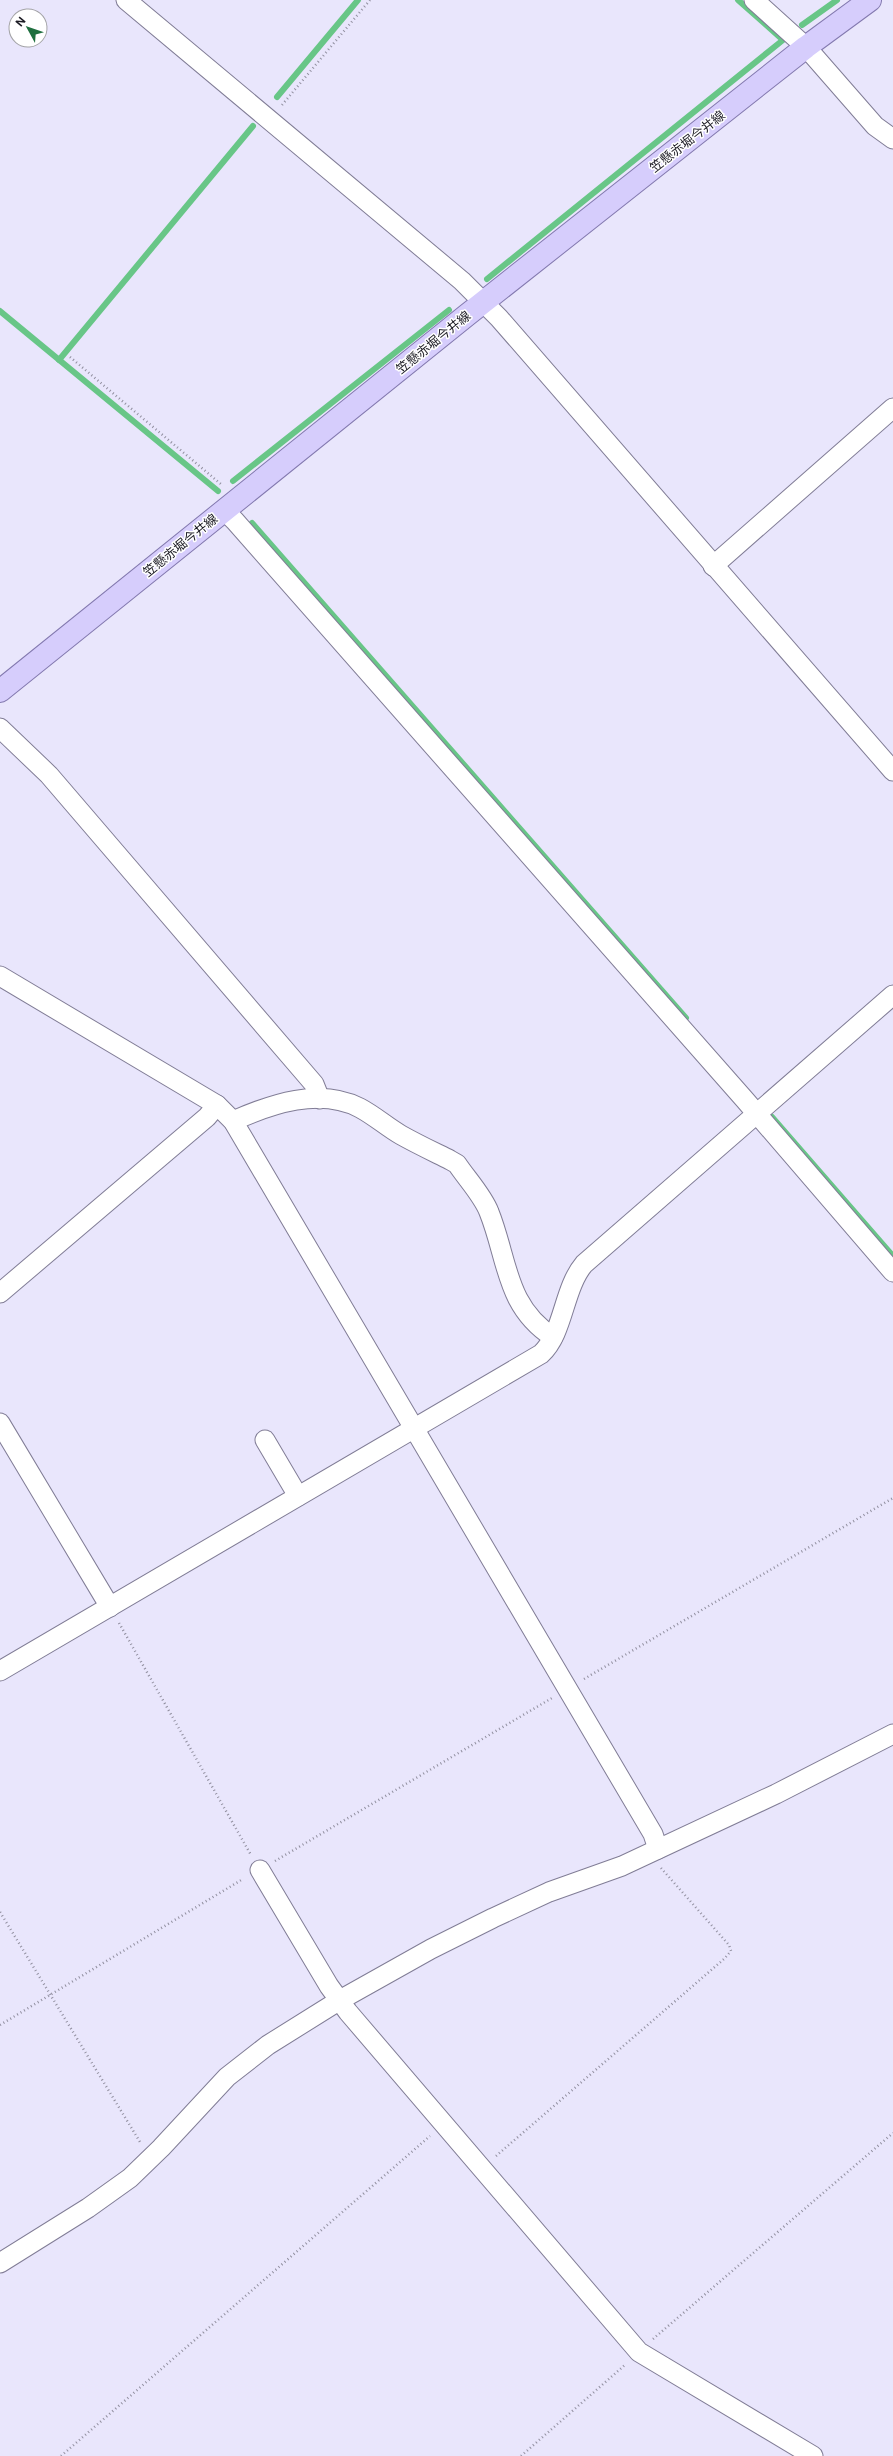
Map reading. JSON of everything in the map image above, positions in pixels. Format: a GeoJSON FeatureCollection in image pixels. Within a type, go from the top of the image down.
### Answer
{"type":"FeatureCollection","features":[{"type":"Feature","properties":{"kind":"main road","name":"笠懸赤堀今井線"},"geometry":{"type":"LineString","coordinates":[[3,684],[806,47],[870,0]]}},
{"type":"Feature","properties":{"kind":"street"},"geometry":{"type":"LineString","coordinates":[[126,0],[456,276],[483,302],[893,771]]}},
{"type":"Feature","properties":{"kind":"street"},"geometry":{"type":"LineString","coordinates":[[754,0],[806,47],[870,121],[893,139]]}},
{"type":"Feature","properties":{"kind":"street"},"geometry":{"type":"LineString","coordinates":[[713,566],[893,408]]}},
{"type":"Feature","properties":{"kind":"street"},"geometry":{"type":"LineString","coordinates":[[230,505],[235,521],[893,1272]]}},
{"type":"Feature","properties":{"kind":"street"},"geometry":{"type":"LineString","coordinates":[[0,728],[31,756],[110,845],[314,1084],[320,1099]]}},
{"type":"Feature","properties":{"kind":"street"},"geometry":{"type":"LineString","coordinates":[[0,976],[217,1106],[233,1120],[653,1834],[655,1851]]}},
{"type":"Feature","properties":{"kind":"street"},"geometry":{"type":"LineString","coordinates":[[0,1671],[414,1427],[541,1354],[550,1344],[574,1279],[584,1264],[893,995]]}},
{"type":"Feature","properties":{"kind":"street"},"geometry":{"type":"LineString","coordinates":[[233,1120],[283,1103],[320,1099],[360,1108],[400,1135],[457,1164],[489,1211],[514,1294],[540,1328],[553,1336]]}},
{"type":"Feature","properties":{"kind":"street"},"geometry":{"type":"LineString","coordinates":[[0,1293],[207,1117],[217,1106]]}},
{"type":"Feature","properties":{"kind":"street"},"geometry":{"type":"LineString","coordinates":[[0,1422],[110,1606]]}},
{"type":"Feature","properties":{"kind":"street"},"geometry":{"type":"LineString","coordinates":[[265,1440],[298,1496]]}},
{"type":"Feature","properties":{"kind":"street"},"geometry":{"type":"LineString","coordinates":[[0,2263],[130,2178],[151,2158],[228,2076],[268,2044],[340,2000],[431,1949],[493,1918],[549,1892],[622,1866],[655,1851],[776,1794],[893,1734]]}},
{"type":"Feature","properties":{"kind":"street"},"geometry":{"type":"LineString","coordinates":[[260,1870],[329,1986],[340,2000],[639,2352],[813,2456]]}},
{"type":"Feature","properties":{"kind":"path"},"geometry":{"type":"LineString","coordinates":[[269,121],[370,0]]}},
{"type":"Feature","properties":{"kind":"path"},"geometry":{"type":"LineString","coordinates":[[70,357],[231,493],[230,505]]}},
{"type":"Feature","properties":{"kind":"path"},"geometry":{"type":"LineString","coordinates":[[0,2025],[568,1688],[893,1498]]}},
{"type":"Feature","properties":{"kind":"path"},"geometry":{"type":"LineString","coordinates":[[110,1606],[260,1870]]}},
{"type":"Feature","properties":{"kind":"path"},"geometry":{"type":"LineString","coordinates":[[482,2168],[724,1959],[731,1951],[728,1945],[660,1868],[655,1851]]}},
{"type":"Feature","properties":{"kind":"path"},"geometry":{"type":"LineString","coordinates":[[0,1912],[49,1996],[151,2158]]}},
{"type":"Feature","properties":{"kind":"path"},"geometry":{"type":"LineString","coordinates":[[61,2456],[444,2124]]}},
{"type":"Feature","properties":{"kind":"path"},"geometry":{"type":"LineString","coordinates":[[521,2456],[893,2133]]}},
{"type":"Feature","properties":{"kind":"waterway"},"geometry":{"type":"LineString","coordinates":[[277,97],[358,0]]}},
{"type":"Feature","properties":{"kind":"waterway"},"geometry":{"type":"LineString","coordinates":[[487,279],[783,40],[738,0]]}},
{"type":"Feature","properties":{"kind":"waterway"},"geometry":{"type":"LineString","coordinates":[[802,25],[837,0]]}},
{"type":"Feature","properties":{"kind":"waterway"},"geometry":{"type":"LineString","coordinates":[[59,360],[253,126]]}},
{"type":"Feature","properties":{"kind":"waterway"},"geometry":{"type":"LineString","coordinates":[[233,481],[449,310]]}},
{"type":"Feature","properties":{"kind":"waterway"},"geometry":{"type":"LineString","coordinates":[[0,311],[218,491]]}},
{"type":"Feature","properties":{"kind":"waterway"},"geometry":{"type":"LineString","coordinates":[[252,523],[686,1018]]}},
{"type":"Feature","properties":{"kind":"waterway"},"geometry":{"type":"LineString","coordinates":[[772,1117],[893,1256]]}}]}
